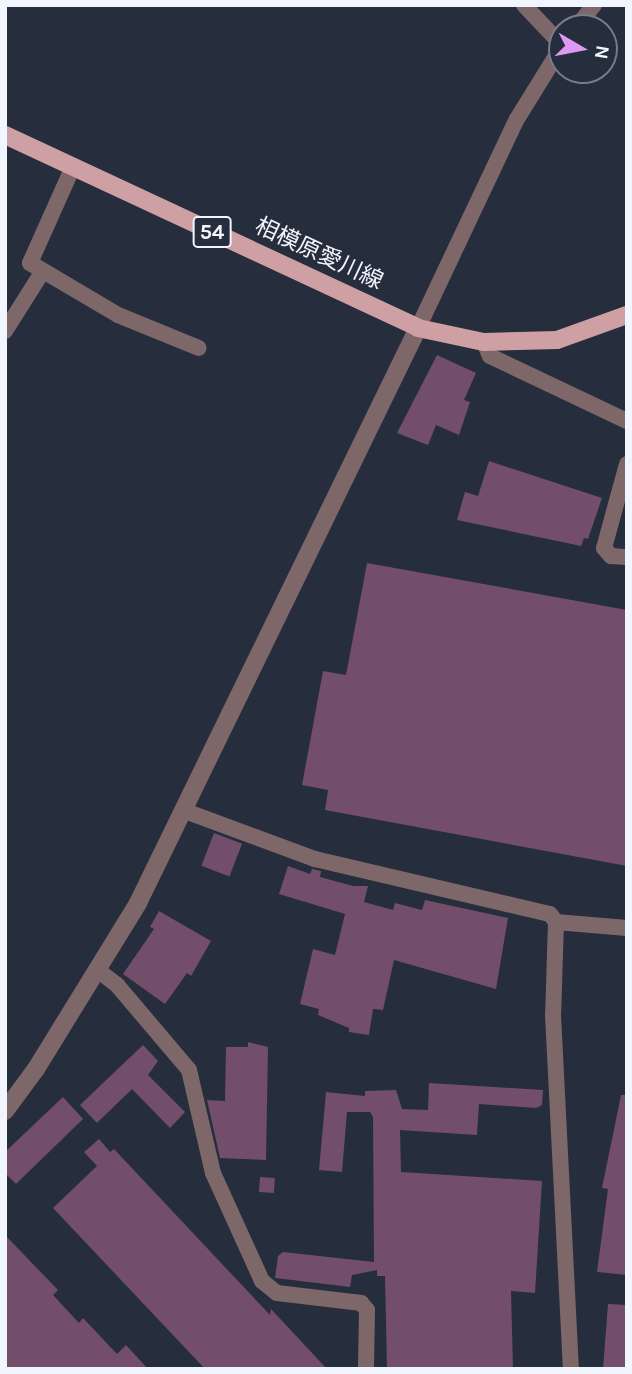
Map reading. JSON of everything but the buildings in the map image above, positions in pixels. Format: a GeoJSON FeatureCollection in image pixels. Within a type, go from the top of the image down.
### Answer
{"type":"FeatureCollection","features":[{"type":"Feature","properties":{"kind":"main road","name":"相模原愛川線"},"geometry":{"type":"LineString","coordinates":[[5,135],[72,169],[418,328],[484,342],[557,340],[627,315]]}},
{"type":"Feature","properties":{"kind":"street"},"geometry":{"type":"LineString","coordinates":[[524,5],[548,31]]}},
{"type":"Feature","properties":{"kind":"street"},"geometry":{"type":"LineString","coordinates":[[5,1111],[99,971],[185,811],[517,119],[548,69]]}},
{"type":"Feature","properties":{"kind":"street"},"geometry":{"type":"LineString","coordinates":[[72,169],[30,263],[118,315],[199,348]]}},
{"type":"Feature","properties":{"kind":"street"},"geometry":{"type":"LineString","coordinates":[[5,331],[43,271]]}},
{"type":"Feature","properties":{"kind":"street"},"geometry":{"type":"LineString","coordinates":[[484,342],[490,356],[627,421]]}},
{"type":"Feature","properties":{"kind":"street"},"geometry":{"type":"LineString","coordinates":[[627,464],[604,548],[611,556],[627,557]]}},
{"type":"Feature","properties":{"kind":"street"},"geometry":{"type":"LineString","coordinates":[[185,811],[316,859],[550,914],[556,922],[553,1015],[571,1369]]}},
{"type":"Feature","properties":{"kind":"street"},"geometry":{"type":"LineString","coordinates":[[556,922],[627,928]]}},
{"type":"Feature","properties":{"kind":"street"},"geometry":{"type":"LineString","coordinates":[[99,971],[117,985],[190,1070],[213,1174],[262,1281],[277,1293],[361,1303],[367,1310],[366,1369]]}}]}
